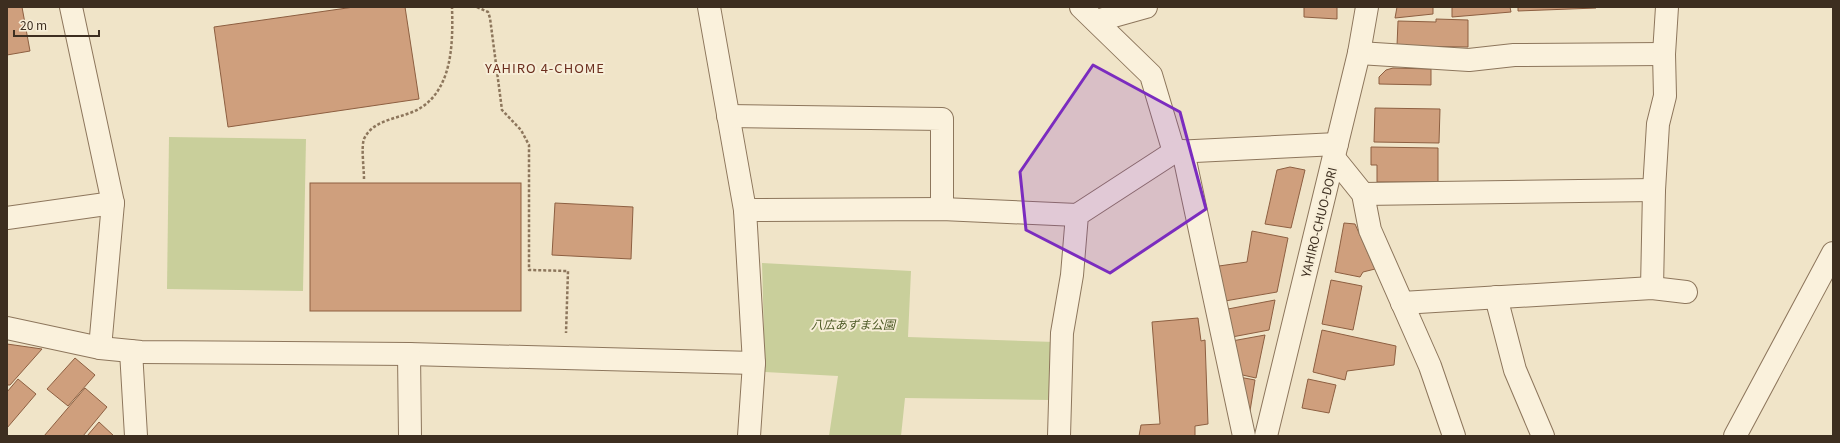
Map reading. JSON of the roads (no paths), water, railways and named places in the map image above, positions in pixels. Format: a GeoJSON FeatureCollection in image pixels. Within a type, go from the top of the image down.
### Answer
{"type":"FeatureCollection","features":[{"type":"Feature","properties":{"kind":"street"},"geometry":{"type":"LineString","coordinates":[[71,7],[113,202],[100,348]]}},
{"type":"Feature","properties":{"kind":"street"},"geometry":{"type":"LineString","coordinates":[[709,7],[745,210],[754,363],[749,436]]}},
{"type":"Feature","properties":{"kind":"street"},"geometry":{"type":"LineString","coordinates":[[1088,14],[1146,7]]}},
{"type":"Feature","properties":{"kind":"street"},"geometry":{"type":"LineString","coordinates":[[1358,7],[1362,31]]}},
{"type":"Feature","properties":{"kind":"street","name":"YAHIRO-CHUO-DORI"},"geometry":{"type":"LineString","coordinates":[[1266,436],[1359,53],[1367,7]]}},
{"type":"Feature","properties":{"kind":"street"},"geometry":{"type":"LineString","coordinates":[[1652,288],[1654,190],[1658,124],[1665,96],[1664,54],[1667,7]]}},
{"type":"Feature","properties":{"kind":"street"},"geometry":{"type":"LineString","coordinates":[[1088,14],[1151,75],[1178,152],[1244,436]]}},
{"type":"Feature","properties":{"kind":"street"},"geometry":{"type":"LineString","coordinates":[[1359,53],[1469,60],[1514,55],[1664,54]]}},
{"type":"Feature","properties":{"kind":"street"},"geometry":{"type":"LineString","coordinates":[[728,116],[942,119],[942,209]]}},
{"type":"Feature","properties":{"kind":"street"},"geometry":{"type":"LineString","coordinates":[[745,210],[942,209],[1077,215],[1178,152],[1335,151],[1363,194],[1370,230],[1430,366],[1454,436]]}},
{"type":"Feature","properties":{"kind":"street"},"geometry":{"type":"LineString","coordinates":[[1363,194],[1654,190]]}},
{"type":"Feature","properties":{"kind":"street"},"geometry":{"type":"LineString","coordinates":[[7,218],[113,202]]}},
{"type":"Feature","properties":{"kind":"street"},"geometry":{"type":"LineString","coordinates":[[1059,436],[1062,333],[1072,275],[1077,215]]}},
{"type":"Feature","properties":{"kind":"street"},"geometry":{"type":"LineString","coordinates":[[1735,436],[1833,253]]}},
{"type":"Feature","properties":{"kind":"street"},"geometry":{"type":"LineString","coordinates":[[1402,303],[1652,288],[1686,292]]}},
{"type":"Feature","properties":{"kind":"street"},"geometry":{"type":"LineString","coordinates":[[1496,297],[1515,370],[1543,436]]}},
{"type":"Feature","properties":{"kind":"street"},"geometry":{"type":"LineString","coordinates":[[7,328],[100,348],[131,351],[409,354],[754,363]]}},
{"type":"Feature","properties":{"kind":"street"},"geometry":{"type":"LineString","coordinates":[[131,351],[136,436]]}},
{"type":"Feature","properties":{"kind":"street"},"geometry":{"type":"LineString","coordinates":[[409,354],[410,436]]}},
{"type":"Feature","properties":{"kind":"district","name":"YAHIRO 4-CHOME"},"geometry":{"type":"Point","coordinates":[545,67]}},
{"type":"Feature","properties":{"kind":"park label","name":"八広あずま公園"},"geometry":{"type":"Point","coordinates":[853,323]}}]}
